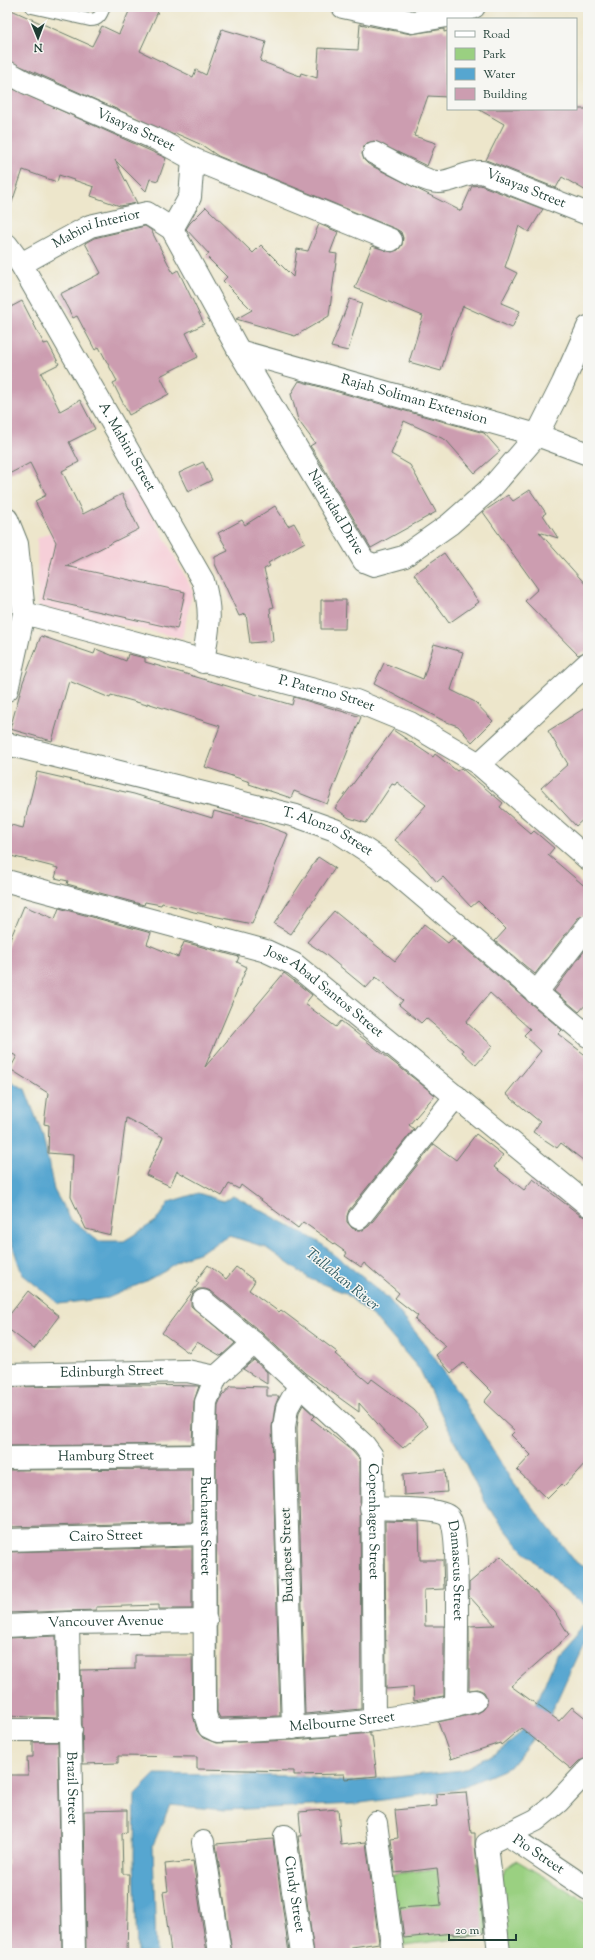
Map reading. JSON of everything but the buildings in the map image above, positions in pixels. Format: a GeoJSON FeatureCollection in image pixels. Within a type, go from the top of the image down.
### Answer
{"type":"FeatureCollection","features":[{"type":"Feature","properties":{"kind":"street"},"geometry":{"type":"LineString","coordinates":[[343,7],[413,22],[458,14],[474,7]]}},
{"type":"Feature","properties":{"kind":"street","name":"Visayas Street"},"geometry":{"type":"LineString","coordinates":[[7,72],[27,83],[158,140],[193,159],[391,240]]}},
{"type":"Feature","properties":{"kind":"street","name":"Visayas Street"},"geometry":{"type":"LineString","coordinates":[[374,153],[430,181],[445,182],[468,173],[482,172],[588,214]]}},
{"type":"Feature","properties":{"kind":"street"},"geometry":{"type":"LineString","coordinates":[[172,230],[190,197],[193,159]]}},
{"type":"Feature","properties":{"kind":"street","name":"Mabini Interior"},"geometry":{"type":"LineString","coordinates":[[21,264],[90,226],[147,213],[172,230]]}},
{"type":"Feature","properties":{"kind":"street","name":"Natividad Drive"},"geometry":{"type":"LineString","coordinates":[[172,230],[240,351],[364,561],[374,565],[403,557],[450,524],[492,487],[537,435],[563,383],[588,327]]}},
{"type":"Feature","properties":{"kind":"street","name":"A. Mabini Street"},"geometry":{"type":"LineString","coordinates":[[7,244],[21,264],[203,581],[209,601],[210,622],[203,662]]}},
{"type":"Feature","properties":{"kind":"street","name":"Rajah Soliman Extension"},"geometry":{"type":"LineString","coordinates":[[240,351],[537,435],[588,454]]}},
{"type":"Feature","properties":{"kind":"street"},"geometry":{"type":"LineString","coordinates":[[7,519],[17,544],[24,614],[7,690]]}},
{"type":"Feature","properties":{"kind":"street","name":"P. Paterno Street"},"geometry":{"type":"LineString","coordinates":[[24,614],[356,701],[410,723],[479,764],[585,851]]}},
{"type":"Feature","properties":{"kind":"street"},"geometry":{"type":"LineString","coordinates":[[479,764],[588,663]]}},
{"type":"Feature","properties":{"kind":"street","name":"T. Alonzo Street"},"geometry":{"type":"LineString","coordinates":[[7,744],[296,816],[335,830],[378,858],[588,1036]]}},
{"type":"Feature","properties":{"kind":"street","name":"Jose Abad Santos Street"},"geometry":{"type":"LineString","coordinates":[[7,881],[266,951],[294,964],[588,1205]]}},
{"type":"Feature","properties":{"kind":"street"},"geometry":{"type":"LineString","coordinates":[[536,993],[588,926]]}},
{"type":"Feature","properties":{"kind":"street"},"geometry":{"type":"LineString","coordinates":[[359,1218],[456,1096]]}},
{"type":"Feature","properties":{"kind":"street","name":"Copenhagen Street"},"geometry":{"type":"LineString","coordinates":[[203,1300],[254,1343],[364,1445],[372,1456],[371,1508],[374,1720]]}},
{"type":"Feature","properties":{"kind":"street","name":"Bucharest Street"},"geometry":{"type":"LineString","coordinates":[[209,1727],[205,1714],[206,1621],[204,1456],[206,1402],[216,1378],[254,1343]]}},
{"type":"Feature","properties":{"kind":"street","name":"Edinburgh Street"},"geometry":{"type":"LineString","coordinates":[[7,1375],[187,1371],[216,1378]]}},
{"type":"Feature","properties":{"kind":"street","name":"Budapest Street"},"geometry":{"type":"LineString","coordinates":[[293,1728],[284,1427],[287,1408],[299,1386]]}},
{"type":"Feature","properties":{"kind":"street","name":"Hamburg Street"},"geometry":{"type":"LineString","coordinates":[[7,1458],[204,1456]]}},
{"type":"Feature","properties":{"kind":"street","name":"Damascus Street"},"geometry":{"type":"LineString","coordinates":[[371,1508],[440,1511],[450,1518],[454,1532],[466,1704]]}},
{"type":"Feature","properties":{"kind":"street","name":"Cairo Street"},"geometry":{"type":"LineString","coordinates":[[7,1540],[205,1534]]}},
{"type":"Feature","properties":{"kind":"street","name":"Vancouver Avenue"},"geometry":{"type":"LineString","coordinates":[[7,1626],[68,1623],[206,1621]]}},
{"type":"Feature","properties":{"kind":"street","name":"Brazil Street"},"geometry":{"type":"LineString","coordinates":[[68,1623],[74,1953]]}},
{"type":"Feature","properties":{"kind":"street","name":"Melbourne Street"},"geometry":{"type":"LineString","coordinates":[[209,1727],[217,1731],[293,1728],[374,1720],[466,1704]]}},
{"type":"Feature","properties":{"kind":"street"},"geometry":{"type":"LineString","coordinates":[[7,1730],[71,1730]]}},
{"type":"Feature","properties":{"kind":"street"},"geometry":{"type":"LineString","coordinates":[[499,1953],[487,1844],[536,1820],[558,1802],[588,1770]]}},
{"type":"Feature","properties":{"kind":"street"},"geometry":{"type":"LineString","coordinates":[[376,1823],[393,1953]]}},
{"type":"Feature","properties":{"kind":"street","name":"Pio Street"},"geometry":{"type":"LineString","coordinates":[[508,1835],[588,1889]]}},
{"type":"Feature","properties":{"kind":"street","name":"Cindy Street"},"geometry":{"type":"LineString","coordinates":[[284,1836],[302,1953]]}},
{"type":"Feature","properties":{"kind":"street"},"geometry":{"type":"LineString","coordinates":[[203,1842],[220,1953]]}},
{"type":"Feature","properties":{"kind":"lane"},"geometry":{"type":"LineString","coordinates":[[32,7],[90,20],[96,20],[100,17],[104,7]]}},
{"type":"Feature","properties":{"kind":"shaded area"},"geometry":{"type":"Polygon","coordinates":[[[137,486],[193,591],[182,638],[38,607],[37,539],[137,486]]]}},
{"type":"Feature","properties":{"kind":"green space"},"geometry":{"type":"Polygon","coordinates":[[[516,1860],[588,1903],[588,1953],[512,1953],[508,1950],[499,1880],[506,1868],[516,1860]]]}},
{"type":"Feature","properties":{"kind":"green space"},"geometry":{"type":"Polygon","coordinates":[[[479,1863],[489,1935],[396,1946],[387,1875],[479,1863]]]}},
{"type":"Feature","properties":{"kind":"water","name":"Tullahan River"},"geometry":{"type":"Polygon","coordinates":[[[7,1079],[25,1089],[43,1136],[54,1190],[70,1219],[98,1241],[124,1241],[156,1221],[169,1202],[198,1193],[223,1201],[233,1195],[319,1242],[387,1297],[425,1344],[460,1395],[511,1480],[574,1560],[588,1568],[588,1607],[560,1587],[518,1545],[484,1502],[420,1370],[377,1320],[345,1293],[310,1279],[265,1247],[230,1236],[198,1253],[181,1259],[165,1271],[140,1284],[108,1298],[59,1304],[22,1274],[7,1229],[7,1079]]]}},
{"type":"Feature","properties":{"kind":"water"},"geometry":{"type":"Polygon","coordinates":[[[588,1620],[588,1632],[548,1720],[510,1767],[455,1790],[354,1804],[224,1810],[170,1805],[153,1845],[156,1953],[137,1953],[134,1856],[135,1794],[155,1774],[295,1776],[348,1782],[462,1770],[495,1753],[512,1741],[528,1724],[556,1656],[588,1620]]]}}]}
